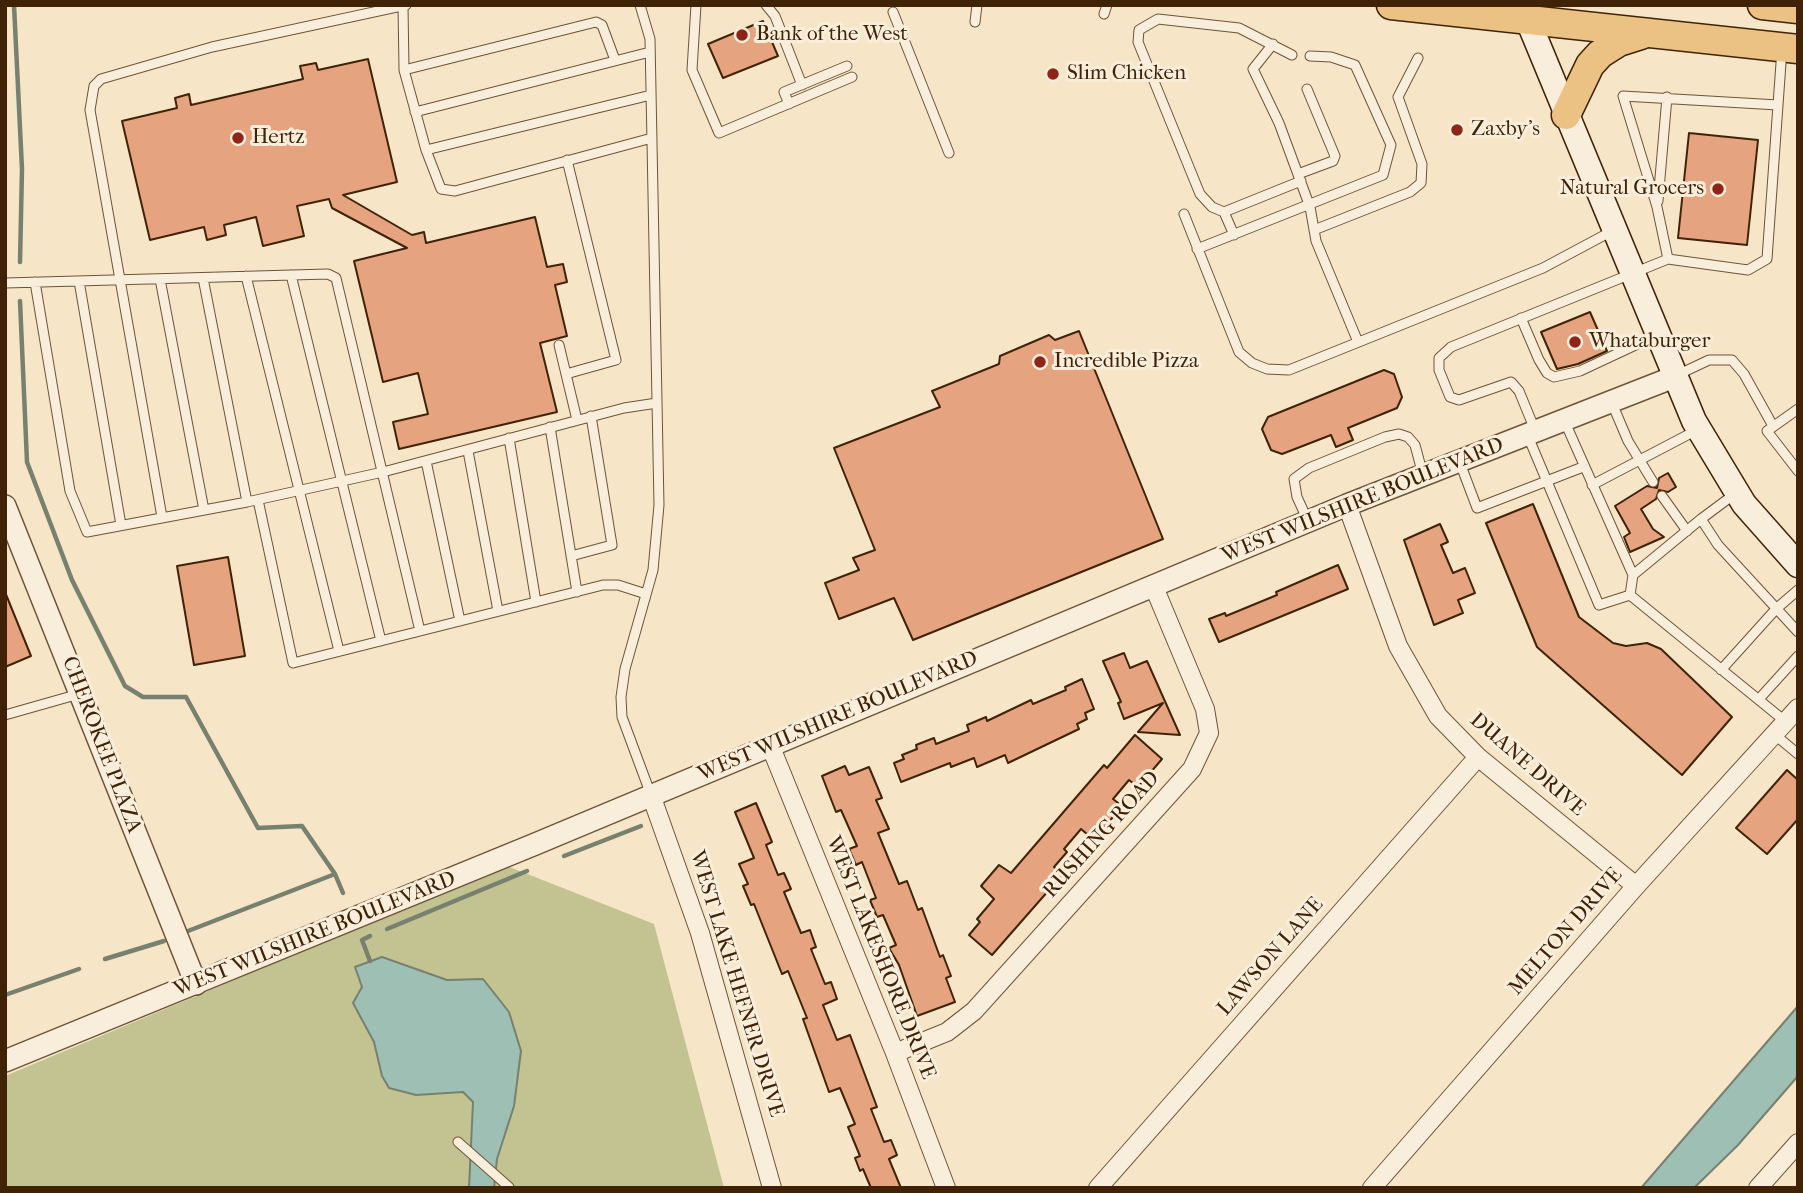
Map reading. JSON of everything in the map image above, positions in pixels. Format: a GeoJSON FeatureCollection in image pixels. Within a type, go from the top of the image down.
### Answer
{"type":"FeatureCollection","features":[{"type":"Feature","properties":{"kind":"highway"},"geometry":{"type":"LineString","coordinates":[[1391,5],[1525,13],[1647,33],[1790,48]]}},
{"type":"Feature","properties":{"kind":"highway"},"geometry":{"type":"LineString","coordinates":[[1762,5],[1798,9]]}},
{"type":"Feature","properties":{"kind":"highway"},"geometry":{"type":"LineString","coordinates":[[1566,115],[1590,65],[1600,54],[1619,42],[1647,33]]}},
{"type":"Feature","properties":{"kind":"main road"},"geometry":{"type":"LineString","coordinates":[[1525,13],[1674,377],[1699,429],[1736,492],[1758,523],[1797,563]]}},
{"type":"Feature","properties":{"kind":"street","name":"WEST WILSHIRE BOULEVARD"},"geometry":{"type":"LineString","coordinates":[[5,1061],[771,746],[884,696],[1154,587],[1347,505],[1674,377]]}},
{"type":"Feature","properties":{"kind":"street","name":"DUANE DRIVE"},"geometry":{"type":"LineString","coordinates":[[1347,505],[1398,646],[1438,716],[1478,757],[1636,886]]}},
{"type":"Feature","properties":{"kind":"street","name":"CHEROKEE PLAZA"},"geometry":{"type":"LineString","coordinates":[[5,506],[68,658],[79,694],[196,984]]}},
{"type":"Feature","properties":{"kind":"street","name":"RUSHING ROAD"},"geometry":{"type":"LineString","coordinates":[[895,1053],[947,1032],[974,1011],[1192,769],[1209,733],[1205,709],[1154,587]]}},
{"type":"Feature","properties":{"kind":"street","name":"MELTON DRIVE"},"geometry":{"type":"LineString","coordinates":[[1372,1188],[1636,886],[1786,722]]}},
{"type":"Feature","properties":{"kind":"street","name":"WEST LAKESHORE DRIVE"},"geometry":{"type":"LineString","coordinates":[[771,746],[895,1053],[946,1188]]}},
{"type":"Feature","properties":{"kind":"street","name":"LAWSON LANE"},"geometry":{"type":"LineString","coordinates":[[1098,1188],[1478,757]]}},
{"type":"Feature","properties":{"kind":"street","name":"WEST LAKE HEFNER DRIVE"},"geometry":{"type":"LineString","coordinates":[[651,795],[700,933],[772,1188]]}},
{"type":"Feature","properties":{"kind":"street"},"geometry":{"type":"LineString","coordinates":[[1758,1188],[1798,1143]]}},
{"type":"Feature","properties":{"kind":"lane"},"geometry":{"type":"LineString","coordinates":[[640,5],[645,17],[650,51],[658,540],[625,668],[621,697],[622,717],[651,795]]}},
{"type":"Feature","properties":{"kind":"lane"},"geometry":{"type":"LineString","coordinates":[[696,5],[692,70],[719,133],[852,77]]}},
{"type":"Feature","properties":{"kind":"lane"},"geometry":{"type":"LineString","coordinates":[[766,5],[775,16],[802,85]]}},
{"type":"Feature","properties":{"kind":"lane"},"geometry":{"type":"LineString","coordinates":[[975,23],[977,5]]}},
{"type":"Feature","properties":{"kind":"lane"},"geometry":{"type":"LineString","coordinates":[[162,517],[90,110],[94,86],[101,79],[212,47],[404,6],[404,70],[426,150],[441,189],[455,191],[652,138]]}},
{"type":"Feature","properties":{"kind":"lane"},"geometry":{"type":"LineString","coordinates":[[893,12],[948,153]]}},
{"type":"Feature","properties":{"kind":"lane"},"geometry":{"type":"LineString","coordinates":[[1234,236],[1224,212],[1212,207],[1200,194],[1138,41],[1139,30],[1158,19],[1239,29],[1292,55]]}},
{"type":"Feature","properties":{"kind":"lane"},"geometry":{"type":"LineString","coordinates":[[404,70],[596,22],[602,26],[615,60]]}},
{"type":"Feature","properties":{"kind":"lane"},"geometry":{"type":"LineString","coordinates":[[1273,44],[1253,69],[1261,80],[1299,177],[1310,206],[1314,230],[1358,342]]}},
{"type":"Feature","properties":{"kind":"lane"},"geometry":{"type":"LineString","coordinates":[[1630,595],[1599,605],[1545,481],[1519,391],[1511,382],[1459,400],[1450,397],[1439,370],[1439,358],[1451,347],[1668,259],[1748,270],[1767,259],[1778,104],[1790,48]]}},
{"type":"Feature","properties":{"kind":"lane"},"geometry":{"type":"LineString","coordinates":[[415,111],[650,51]]}},
{"type":"Feature","properties":{"kind":"lane"},"geometry":{"type":"LineString","coordinates":[[1197,249],[1383,175],[1391,145],[1355,65],[1331,57],[1310,56]]}},
{"type":"Feature","properties":{"kind":"lane"},"geometry":{"type":"LineString","coordinates":[[1314,230],[1410,192],[1421,183],[1422,164],[1398,97],[1418,58]]}},
{"type":"Feature","properties":{"kind":"lane"},"geometry":{"type":"LineString","coordinates":[[789,104],[784,92],[847,66]]}},
{"type":"Feature","properties":{"kind":"lane"},"geometry":{"type":"LineString","coordinates":[[1224,212],[1333,162],[1335,156],[1307,89]]}},
{"type":"Feature","properties":{"kind":"lane"},"geometry":{"type":"LineString","coordinates":[[426,150],[651,95]]}},
{"type":"Feature","properties":{"kind":"lane"},"geometry":{"type":"LineString","coordinates":[[1668,259],[1657,207],[1623,96],[1778,104]]}},
{"type":"Feature","properties":{"kind":"lane"},"geometry":{"type":"LineString","coordinates":[[1657,207],[1667,97]]}},
{"type":"Feature","properties":{"kind":"lane"},"geometry":{"type":"LineString","coordinates":[[566,374],[617,360],[567,160]]}},
{"type":"Feature","properties":{"kind":"lane"},"geometry":{"type":"LineString","coordinates":[[1184,214],[1239,352],[1252,363],[1267,369],[1289,370],[1543,268],[1614,230]]}},
{"type":"Feature","properties":{"kind":"lane"},"geometry":{"type":"LineString","coordinates":[[5,284],[328,274],[339,284],[420,631]]}},
{"type":"Feature","properties":{"kind":"lane"},"geometry":{"type":"LineString","coordinates":[[291,275],[381,641]]}},
{"type":"Feature","properties":{"kind":"lane"},"geometry":{"type":"LineString","coordinates":[[246,276],[339,652]]}},
{"type":"Feature","properties":{"kind":"lane"},"geometry":{"type":"LineString","coordinates":[[204,278],[247,502]]}},
{"type":"Feature","properties":{"kind":"lane"},"geometry":{"type":"LineString","coordinates":[[160,279],[204,510]]}},
{"type":"Feature","properties":{"kind":"lane"},"geometry":{"type":"LineString","coordinates":[[79,281],[121,525]]}},
{"type":"Feature","properties":{"kind":"lane"},"geometry":{"type":"LineString","coordinates":[[35,282],[70,491],[87,532],[300,491],[468,451],[591,416],[657,403]]}},
{"type":"Feature","properties":{"kind":"lane"},"geometry":{"type":"LineString","coordinates":[[1521,318],[1539,360],[1547,373],[1554,377],[1580,370],[1657,335]]}},
{"type":"Feature","properties":{"kind":"lane"},"geometry":{"type":"LineString","coordinates":[[559,345],[577,420]]}},
{"type":"Feature","properties":{"kind":"lane"},"geometry":{"type":"LineString","coordinates":[[1674,377],[1709,360],[1732,360],[1744,374],[1773,426]]}},
{"type":"Feature","properties":{"kind":"lane"},"geometry":{"type":"LineString","coordinates":[[1611,401],[1640,462],[1653,482]]}},
{"type":"Feature","properties":{"kind":"lane"},"geometry":{"type":"LineString","coordinates":[[1798,409],[1767,431],[1798,471]]}},
{"type":"Feature","properties":{"kind":"lane"},"geometry":{"type":"LineString","coordinates":[[571,556],[611,545],[591,416]]}},
{"type":"Feature","properties":{"kind":"lane"},"geometry":{"type":"LineString","coordinates":[[1564,420],[1633,575],[1630,595]]}},
{"type":"Feature","properties":{"kind":"lane"},"geometry":{"type":"LineString","coordinates":[[550,427],[577,592]]}},
{"type":"Feature","properties":{"kind":"lane"},"geometry":{"type":"LineString","coordinates":[[1591,485],[1640,462],[1699,429]]}},
{"type":"Feature","properties":{"kind":"lane"},"geometry":{"type":"LineString","coordinates":[[1308,521],[1297,497],[1294,479],[1309,468],[1372,442],[1398,434],[1408,437],[1415,445],[1423,475]]}},
{"type":"Feature","properties":{"kind":"lane"},"geometry":{"type":"LineString","coordinates":[[509,438],[537,602]]}},
{"type":"Feature","properties":{"kind":"lane"},"geometry":{"type":"LineString","coordinates":[[468,451],[498,611]]}},
{"type":"Feature","properties":{"kind":"lane"},"geometry":{"type":"LineString","coordinates":[[426,461],[460,621]]}},
{"type":"Feature","properties":{"kind":"lane"},"geometry":{"type":"LineString","coordinates":[[1459,461],[1477,508],[1583,467]]}},
{"type":"Feature","properties":{"kind":"lane"},"geometry":{"type":"LineString","coordinates":[[1633,575],[1736,492]]}},
{"type":"Feature","properties":{"kind":"lane"},"geometry":{"type":"LineString","coordinates":[[1662,496],[1687,531]]}},
{"type":"Feature","properties":{"kind":"lane"},"geometry":{"type":"LineString","coordinates":[[258,500],[293,663],[603,585],[618,585],[646,594]]}},
{"type":"Feature","properties":{"kind":"lane"},"geometry":{"type":"LineString","coordinates":[[1701,519],[1718,545],[1798,632]]}},
{"type":"Feature","properties":{"kind":"lane"},"geometry":{"type":"LineString","coordinates":[[1721,670],[1776,609],[1798,590]]}},
{"type":"Feature","properties":{"kind":"lane"},"geometry":{"type":"LineString","coordinates":[[1630,595],[1786,722],[1798,754]]}},
{"type":"Feature","properties":{"kind":"lane"},"geometry":{"type":"LineString","coordinates":[[1759,699],[1798,656]]}},
{"type":"Feature","properties":{"kind":"lane"},"geometry":{"type":"LineString","coordinates":[[5,715],[79,694]]}},
{"type":"Feature","properties":{"kind":"lane"},"geometry":{"type":"LineString","coordinates":[[458,1142],[509,1187]]}},
{"type":"Feature","properties":{"kind":"shaded area"},"geometry":{"type":"Polygon","coordinates":[[[507,866],[654,924],[724,1188],[5,1188],[5,1076],[507,866]]]}},
{"type":"Feature","properties":{"kind":"water"},"geometry":{"type":"Polygon","coordinates":[[[382,957],[447,980],[483,979],[509,1012],[521,1051],[514,1106],[497,1159],[494,1188],[469,1188],[473,1102],[463,1092],[416,1095],[389,1088],[382,1076],[374,1042],[353,1003],[362,987],[355,967],[382,957]]]}},
{"type":"Feature","properties":{"kind":"water"},"geometry":{"type":"Polygon","coordinates":[[[1798,1006],[1798,1076],[1738,1145],[1694,1188],[1641,1188],[1798,1006]]]}},
{"type":"Feature","properties":{"kind":"building"},"geometry":{"type":"Polygon","coordinates":[[[763,21],[778,56],[723,78],[708,44],[763,21]]]}},
{"type":"Feature","properties":{"kind":"building"},"geometry":{"type":"Polygon","coordinates":[[[368,59],[397,182],[343,195],[412,235],[424,232],[426,243],[535,217],[547,267],[563,264],[567,282],[555,285],[567,336],[540,343],[557,412],[399,449],[393,422],[428,414],[418,373],[383,382],[354,261],[407,248],[332,208],[329,199],[297,206],[304,236],[263,246],[256,217],[224,225],[226,235],[207,240],[204,227],[150,240],[122,121],[177,108],[175,98],[189,94],[191,105],[303,79],[300,66],[316,63],[318,70],[368,59]]]}},
{"type":"Feature","properties":{"kind":"building","name":"Natural Grocers"},"geometry":{"type":"Polygon","coordinates":[[[1689,133],[1758,140],[1747,245],[1678,238],[1689,133]]]}},
{"type":"Feature","properties":{"kind":"building","name":"Whataburger"},"geometry":{"type":"Polygon","coordinates":[[[1590,312],[1607,351],[1578,364],[1557,369],[1541,332],[1590,312]]]}},
{"type":"Feature","properties":{"kind":"building"},"geometry":{"type":"Polygon","coordinates":[[[1079,331],[1163,539],[913,640],[894,598],[839,619],[825,583],[859,570],[853,558],[875,550],[834,448],[940,407],[932,391],[999,364],[1000,356],[1049,335],[1055,340],[1079,331]]]}},
{"type":"Feature","properties":{"kind":"building"},"geometry":{"type":"Polygon","coordinates":[[[1384,370],[1394,374],[1402,397],[1397,408],[1348,428],[1353,440],[1336,447],[1331,435],[1282,454],[1271,450],[1262,429],[1268,417],[1384,370]]]}},
{"type":"Feature","properties":{"kind":"building"},"geometry":{"type":"Polygon","coordinates":[[[1668,473],[1676,487],[1668,492],[1659,490],[1656,499],[1641,509],[1653,529],[1664,537],[1630,552],[1624,537],[1630,533],[1615,506],[1647,486],[1657,488],[1659,478],[1668,473]]]}},
{"type":"Feature","properties":{"kind":"building"},"geometry":{"type":"Polygon","coordinates":[[[1533,504],[1579,617],[1613,643],[1626,646],[1647,643],[1661,649],[1732,717],[1682,775],[1537,647],[1486,523],[1533,504]]]}},
{"type":"Feature","properties":{"kind":"building"},"geometry":{"type":"Polygon","coordinates":[[[1440,524],[1448,542],[1441,545],[1453,573],[1465,568],[1475,593],[1458,600],[1463,613],[1434,625],[1404,540],[1440,524]]]}},
{"type":"Feature","properties":{"kind":"building"},"geometry":{"type":"Polygon","coordinates":[[[228,557],[245,656],[194,665],[177,566],[228,557]]]}},
{"type":"Feature","properties":{"kind":"building"},"geometry":{"type":"Polygon","coordinates":[[[1338,565],[1348,589],[1219,642],[1209,619],[1225,613],[1226,616],[1277,595],[1276,592],[1338,565]]]}},
{"type":"Feature","properties":{"kind":"building"},"geometry":{"type":"Polygon","coordinates":[[[5,592],[31,656],[5,667],[5,592]]]}},
{"type":"Feature","properties":{"kind":"building"},"geometry":{"type":"Polygon","coordinates":[[[1124,653],[1130,668],[1147,661],[1180,735],[1138,732],[1163,703],[1124,719],[1118,703],[1121,702],[1103,661],[1124,653]]]}},
{"type":"Feature","properties":{"kind":"building"},"geometry":{"type":"Polygon","coordinates":[[[1082,679],[1094,709],[1085,713],[1087,719],[1077,724],[1079,729],[1008,763],[1005,755],[977,767],[974,758],[951,767],[950,763],[901,782],[894,763],[904,759],[902,755],[917,749],[916,745],[934,738],[936,744],[969,731],[967,725],[986,717],[987,721],[1031,700],[1033,704],[1066,690],[1065,687],[1082,679]]]}},
{"type":"Feature","properties":{"kind":"building"},"geometry":{"type":"Polygon","coordinates":[[[1135,735],[1162,759],[1138,787],[1129,780],[1113,799],[1122,806],[1094,840],[1081,829],[1064,849],[1067,852],[1054,867],[1063,874],[992,955],[969,935],[980,922],[977,919],[994,899],[981,886],[999,865],[1011,873],[1104,765],[1107,768],[1135,735]]]}},
{"type":"Feature","properties":{"kind":"building"},"geometry":{"type":"Polygon","coordinates":[[[845,766],[849,775],[869,767],[882,798],[876,800],[889,829],[878,833],[899,884],[907,881],[918,910],[922,908],[940,957],[943,955],[951,976],[946,978],[955,1002],[917,1016],[899,965],[889,948],[896,945],[883,915],[877,917],[870,900],[876,898],[862,862],[856,865],[849,849],[857,846],[841,810],[836,812],[822,776],[845,766]]]}},
{"type":"Feature","properties":{"kind":"building"},"geometry":{"type":"Polygon","coordinates":[[[1787,770],[1798,780],[1798,819],[1767,854],[1736,828],[1787,770]]]}},
{"type":"Feature","properties":{"kind":"building"},"geometry":{"type":"Polygon","coordinates":[[[756,803],[772,842],[766,845],[778,875],[784,873],[791,889],[784,892],[801,933],[810,930],[816,947],[811,949],[825,984],[831,982],[837,999],[823,1005],[837,1040],[850,1035],[877,1107],[871,1109],[884,1142],[891,1140],[897,1155],[889,1159],[901,1188],[871,1188],[863,1169],[860,1171],[855,1158],[860,1156],[848,1127],[855,1124],[840,1088],[829,1092],[803,1019],[807,1018],[788,971],[782,974],[754,904],[751,905],[743,886],[748,884],[739,864],[754,858],[735,812],[756,803]]]}},
{"type":"Feature","properties":{"kind":"waterway"},"geometry":{"type":"LineString","coordinates":[[14,5],[22,169],[20,262]]}},
{"type":"Feature","properties":{"kind":"waterway"},"geometry":{"type":"LineString","coordinates":[[20,301],[27,462],[72,580],[125,686],[143,697],[186,697],[258,828],[302,826],[335,874]]}},
{"type":"Feature","properties":{"kind":"waterway"},"geometry":{"type":"LineString","coordinates":[[564,856],[641,826]]}},
{"type":"Feature","properties":{"kind":"waterway"},"geometry":{"type":"LineString","coordinates":[[387,929],[527,871]]}},
{"type":"Feature","properties":{"kind":"waterway"},"geometry":{"type":"LineString","coordinates":[[188,931],[335,874],[343,893]]}},
{"type":"Feature","properties":{"kind":"waterway"},"geometry":{"type":"LineString","coordinates":[[370,936],[362,940],[370,961]]}},
{"type":"Feature","properties":{"kind":"waterway"},"geometry":{"type":"LineString","coordinates":[[105,959],[164,941]]}},
{"type":"Feature","properties":{"kind":"waterway"},"geometry":{"type":"LineString","coordinates":[[5,995],[79,969]]}},
{"type":"Feature","properties":{"kind":"place","name":"Bank of the West"},"geometry":{"type":"Point","coordinates":[742,35]}},
{"type":"Feature","properties":{"kind":"place","name":"Slim Chicken"},"geometry":{"type":"Point","coordinates":[1053,74]}},
{"type":"Feature","properties":{"kind":"place","name":"Zaxby's"},"geometry":{"type":"Point","coordinates":[1457,130]}},
{"type":"Feature","properties":{"kind":"place","name":"Hertz"},"geometry":{"type":"Point","coordinates":[238,138]}},
{"type":"Feature","properties":{"kind":"place","name":"Natural Grocers"},"geometry":{"type":"Point","coordinates":[1718,189]}},
{"type":"Feature","properties":{"kind":"place","name":"Whataburger"},"geometry":{"type":"Point","coordinates":[1575,342]}},
{"type":"Feature","properties":{"kind":"place","name":"Incredible Pizza"},"geometry":{"type":"Point","coordinates":[1040,362]}}]}
